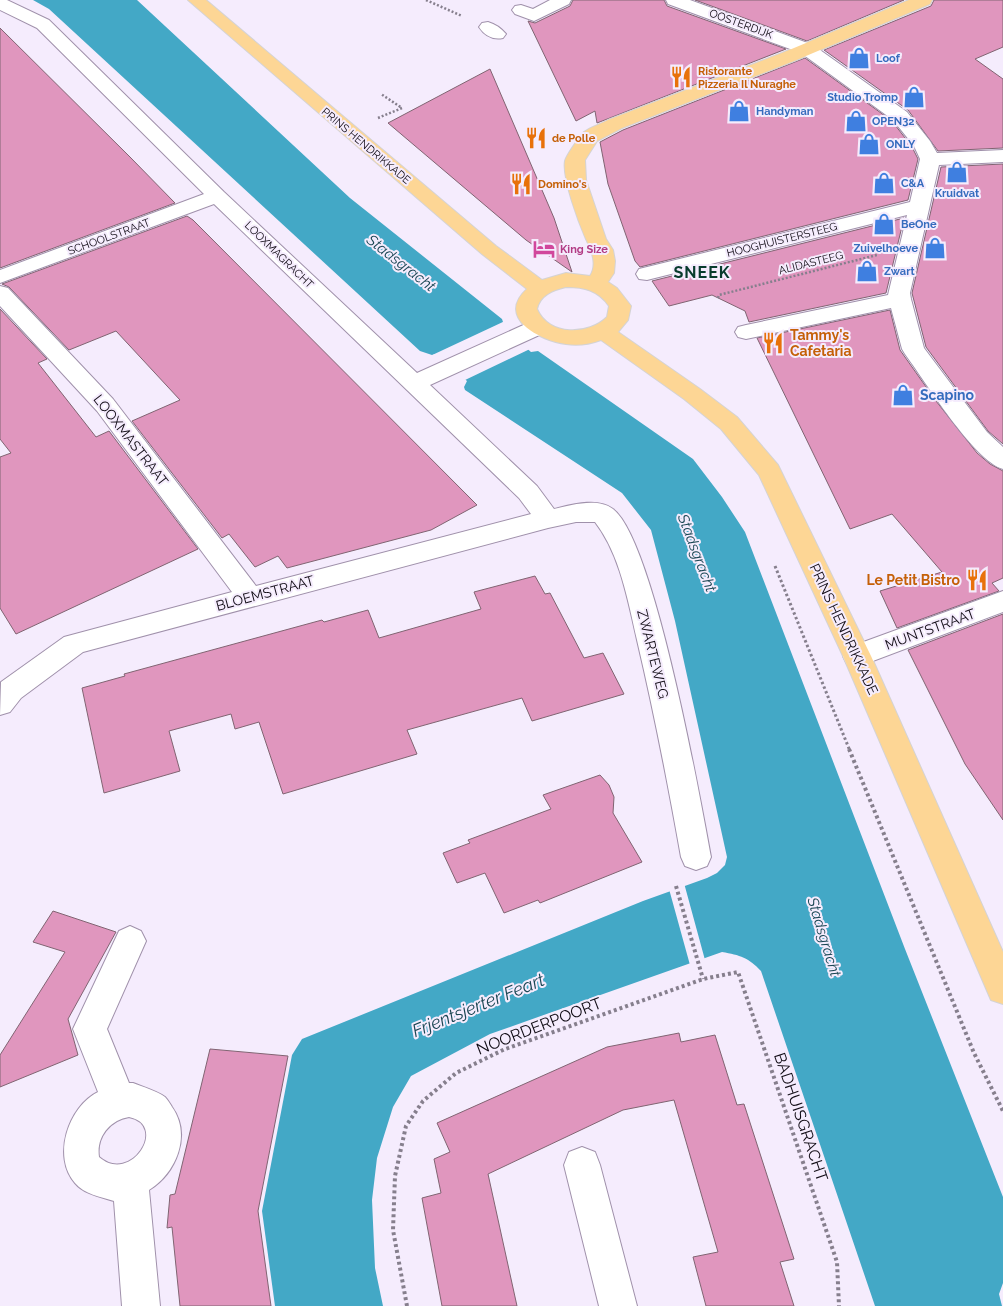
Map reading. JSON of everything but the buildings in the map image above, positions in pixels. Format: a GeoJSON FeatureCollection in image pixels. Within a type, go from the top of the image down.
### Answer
{"type":"FeatureCollection","features":[{"type":"Feature","properties":{"kind":"main road","name":"PRINS HENDRIKKADE"},"geometry":{"type":"LineString","coordinates":[[196,0],[489,250],[539,288]]}},
{"type":"Feature","properties":{"kind":"main road"},"geometry":{"type":"LineString","coordinates":[[596,284],[603,273],[604,261],[602,250],[576,180],[575,160],[590,137],[614,124],[807,49],[924,0]]}},
{"type":"Feature","properties":{"kind":"main road"},"geometry":{"type":"LineString","coordinates":[[566,280],[581,280],[596,284],[612,293],[620,306],[617,320],[604,332],[570,338],[529,330],[530,318],[527,307],[530,297],[539,288],[566,280]]}},
{"type":"Feature","properties":{"kind":"main road","name":"PRINS HENDRIKKADE"},"geometry":{"type":"LineString","coordinates":[[604,332],[692,394],[729,423],[769,471],[857,656],[1003,989]]}},
{"type":"Feature","properties":{"kind":"street"},"geometry":{"type":"LineString","coordinates":[[521,10],[534,16],[564,0],[569,0]]}},
{"type":"Feature","properties":{"kind":"street","name":"OOSTERDIJK"},"geometry":{"type":"LineString","coordinates":[[674,0],[807,49],[900,116],[923,145],[930,159]]}},
{"type":"Feature","properties":{"kind":"street","name":"LOOXMAGRACHT"},"geometry":{"type":"LineString","coordinates":[[0,3],[43,24],[218,196],[528,492],[548,519]]}},
{"type":"Feature","properties":{"kind":"street"},"geometry":{"type":"LineString","coordinates":[[0,23],[23,15]]}},
{"type":"Feature","properties":{"kind":"street"},"geometry":{"type":"LineString","coordinates":[[1003,156],[930,159],[899,293],[913,349],[979,438],[1003,461]]}},
{"type":"Feature","properties":{"kind":"street","name":"SCHOOLSTRAAT"},"geometry":{"type":"LineString","coordinates":[[0,277],[218,196]]}},
{"type":"Feature","properties":{"kind":"street","name":"HOOGHUISTERSTEEG"},"geometry":{"type":"LineString","coordinates":[[647,274],[918,206]]}},
{"type":"Feature","properties":{"kind":"street","name":"LOOXMASTRAAT"},"geometry":{"type":"LineString","coordinates":[[0,293],[105,405],[250,597]]}},
{"type":"Feature","properties":{"kind":"street"},"geometry":{"type":"LineString","coordinates":[[746,332],[900,299]]}},
{"type":"Feature","properties":{"kind":"street"},"geometry":{"type":"LineString","coordinates":[[413,384],[529,330]]}},
{"type":"Feature","properties":{"kind":"street","name":"ZWARTEWEG"},"geometry":{"type":"LineString","coordinates":[[548,519],[584,512],[605,515],[616,528],[635,579],[666,709],[696,857]]}},
{"type":"Feature","properties":{"kind":"street","name":"BLOEMSTRAAT"},"geometry":{"type":"LineString","coordinates":[[4,689],[74,644],[548,519]]}},
{"type":"Feature","properties":{"kind":"street","name":"MUNTSTRAAT"},"geometry":{"type":"LineString","coordinates":[[857,656],[1003,602]]}},
{"type":"Feature","properties":{"kind":"street"},"geometry":{"type":"LineString","coordinates":[[119,1102],[90,1029],[130,941]]}},
{"type":"Feature","properties":{"kind":"street"},"geometry":{"type":"LineString","coordinates":[[133,1100],[146,1103],[156,1111],[163,1122],[165,1136],[162,1150],[155,1164],[143,1174],[130,1181],[116,1184],[92,1176],[85,1166],[81,1154],[81,1141],[86,1128],[95,1116],[105,1107],[119,1102],[133,1100]]}},
{"type":"Feature","properties":{"kind":"street"},"geometry":{"type":"LineString","coordinates":[[582,1165],[618,1306]]}},
{"type":"Feature","properties":{"kind":"street"},"geometry":{"type":"LineString","coordinates":[[130,1181],[141,1306]]}},
{"type":"Feature","properties":{"kind":"path","name":"ALIDASTEEG"},"geometry":{"type":"LineString","coordinates":[[718,298],[719,295],[909,247]]}},
{"type":"Feature","properties":{"kind":"path"},"geometry":{"type":"LineString","coordinates":[[772,560],[939,971],[974,1053],[1003,1111]]}},
{"type":"Feature","properties":{"kind":"path"},"geometry":{"type":"LineString","coordinates":[[674,880],[703,979]]}},
{"type":"Feature","properties":{"kind":"path","name":"BADHUISGRACHT"},"geometry":{"type":"LineString","coordinates":[[703,979],[738,972],[837,1262],[839,1306]]}},
{"type":"Feature","properties":{"kind":"path","name":"NOORDERPOORT"},"geometry":{"type":"LineString","coordinates":[[407,1306],[394,1230],[395,1176],[406,1126],[423,1101],[456,1073],[505,1049],[703,979]]}},
{"type":"Feature","properties":{"kind":"water"},"geometry":{"type":"Polygon","coordinates":[[[33,0],[137,0],[350,198],[502,319],[502,326],[531,352],[538,351],[693,459],[722,497],[745,532],[905,949],[1003,1197],[1003,1283],[999,1294],[1002,1306],[875,1306],[761,971],[744,958],[722,952],[490,1034],[411,1076],[393,1107],[377,1158],[372,1200],[375,1268],[383,1306],[275,1306],[262,1211],[292,1055],[302,1039],[643,901],[707,878],[717,873],[725,865],[727,857],[675,621],[651,530],[622,493],[465,390],[464,387],[467,381],[436,354],[432,355],[420,351],[49,9],[33,0]]]}},
{"type":"Feature","properties":{"kind":"pier"},"geometry":{"type":"Polygon","coordinates":[[[505,321],[505,325],[530,349],[463,381],[436,356],[428,357],[505,321]]]}},
{"type":"Feature","properties":{"kind":"pier"},"geometry":{"type":"Polygon","coordinates":[[[684,883],[705,960],[690,965],[669,889],[684,883]]]}},
{"type":"Feature","properties":{"kind":"place","name":"Loof"},"geometry":{"type":"Point","coordinates":[859,58]}},
{"type":"Feature","properties":{"kind":"place","name":"Ristorante Pizzeria Il Nuraghe"},"geometry":{"type":"Point","coordinates":[681,77]}},
{"type":"Feature","properties":{"kind":"place","name":"Studio Tromp"},"geometry":{"type":"Point","coordinates":[914,97]}},
{"type":"Feature","properties":{"kind":"place","name":"Handyman"},"geometry":{"type":"Point","coordinates":[739,111]}},
{"type":"Feature","properties":{"kind":"place","name":"OPEN32"},"geometry":{"type":"Point","coordinates":[856,121]}},
{"type":"Feature","properties":{"kind":"place","name":"de Polle"},"geometry":{"type":"Point","coordinates":[536,138]}},
{"type":"Feature","properties":{"kind":"place","name":"ONLY"},"geometry":{"type":"Point","coordinates":[869,144]}},
{"type":"Feature","properties":{"kind":"place","name":"Kruidvat"},"geometry":{"type":"Point","coordinates":[957,172]}},
{"type":"Feature","properties":{"kind":"place","name":"C&A"},"geometry":{"type":"Point","coordinates":[884,183]}},
{"type":"Feature","properties":{"kind":"place","name":"Domino's"},"geometry":{"type":"Point","coordinates":[521,184]}},
{"type":"Feature","properties":{"kind":"place","name":"BeOne"},"geometry":{"type":"Point","coordinates":[884,224]}},
{"type":"Feature","properties":{"kind":"place","name":"Zuivelhoeve"},"geometry":{"type":"Point","coordinates":[935,248]}},
{"type":"Feature","properties":{"kind":"place","name":"King Size"},"geometry":{"type":"Point","coordinates":[544,249]}},
{"type":"Feature","properties":{"kind":"place","name":"Zwart"},"geometry":{"type":"Point","coordinates":[867,271]}},
{"type":"Feature","properties":{"kind":"place","name":"Tammy's Cafetaria"},"geometry":{"type":"Point","coordinates":[773,343]}},
{"type":"Feature","properties":{"kind":"place","name":"Scapino"},"geometry":{"type":"Point","coordinates":[903,395]}},
{"type":"Feature","properties":{"kind":"place","name":"Le Petit Bistro"},"geometry":{"type":"Point","coordinates":[977,580]}},
{"type":"Feature","properties":{"kind":"district","name":"SNEEK"},"geometry":{"type":"Point","coordinates":[702,272]}},
{"type":"Feature","properties":{"kind":"water label","name":"Stadsgracht"},"geometry":{"type":"Point","coordinates":[401,263]}},
{"type":"Feature","properties":{"kind":"water label","name":"Stadsgracht"},"geometry":{"type":"Point","coordinates":[697,553]}},
{"type":"Feature","properties":{"kind":"water label","name":"Stadsgracht"},"geometry":{"type":"Point","coordinates":[824,937]}},
{"type":"Feature","properties":{"kind":"water label","name":"Frjentsjerter Feart"},"geometry":{"type":"Point","coordinates":[478,1005]}}]}
